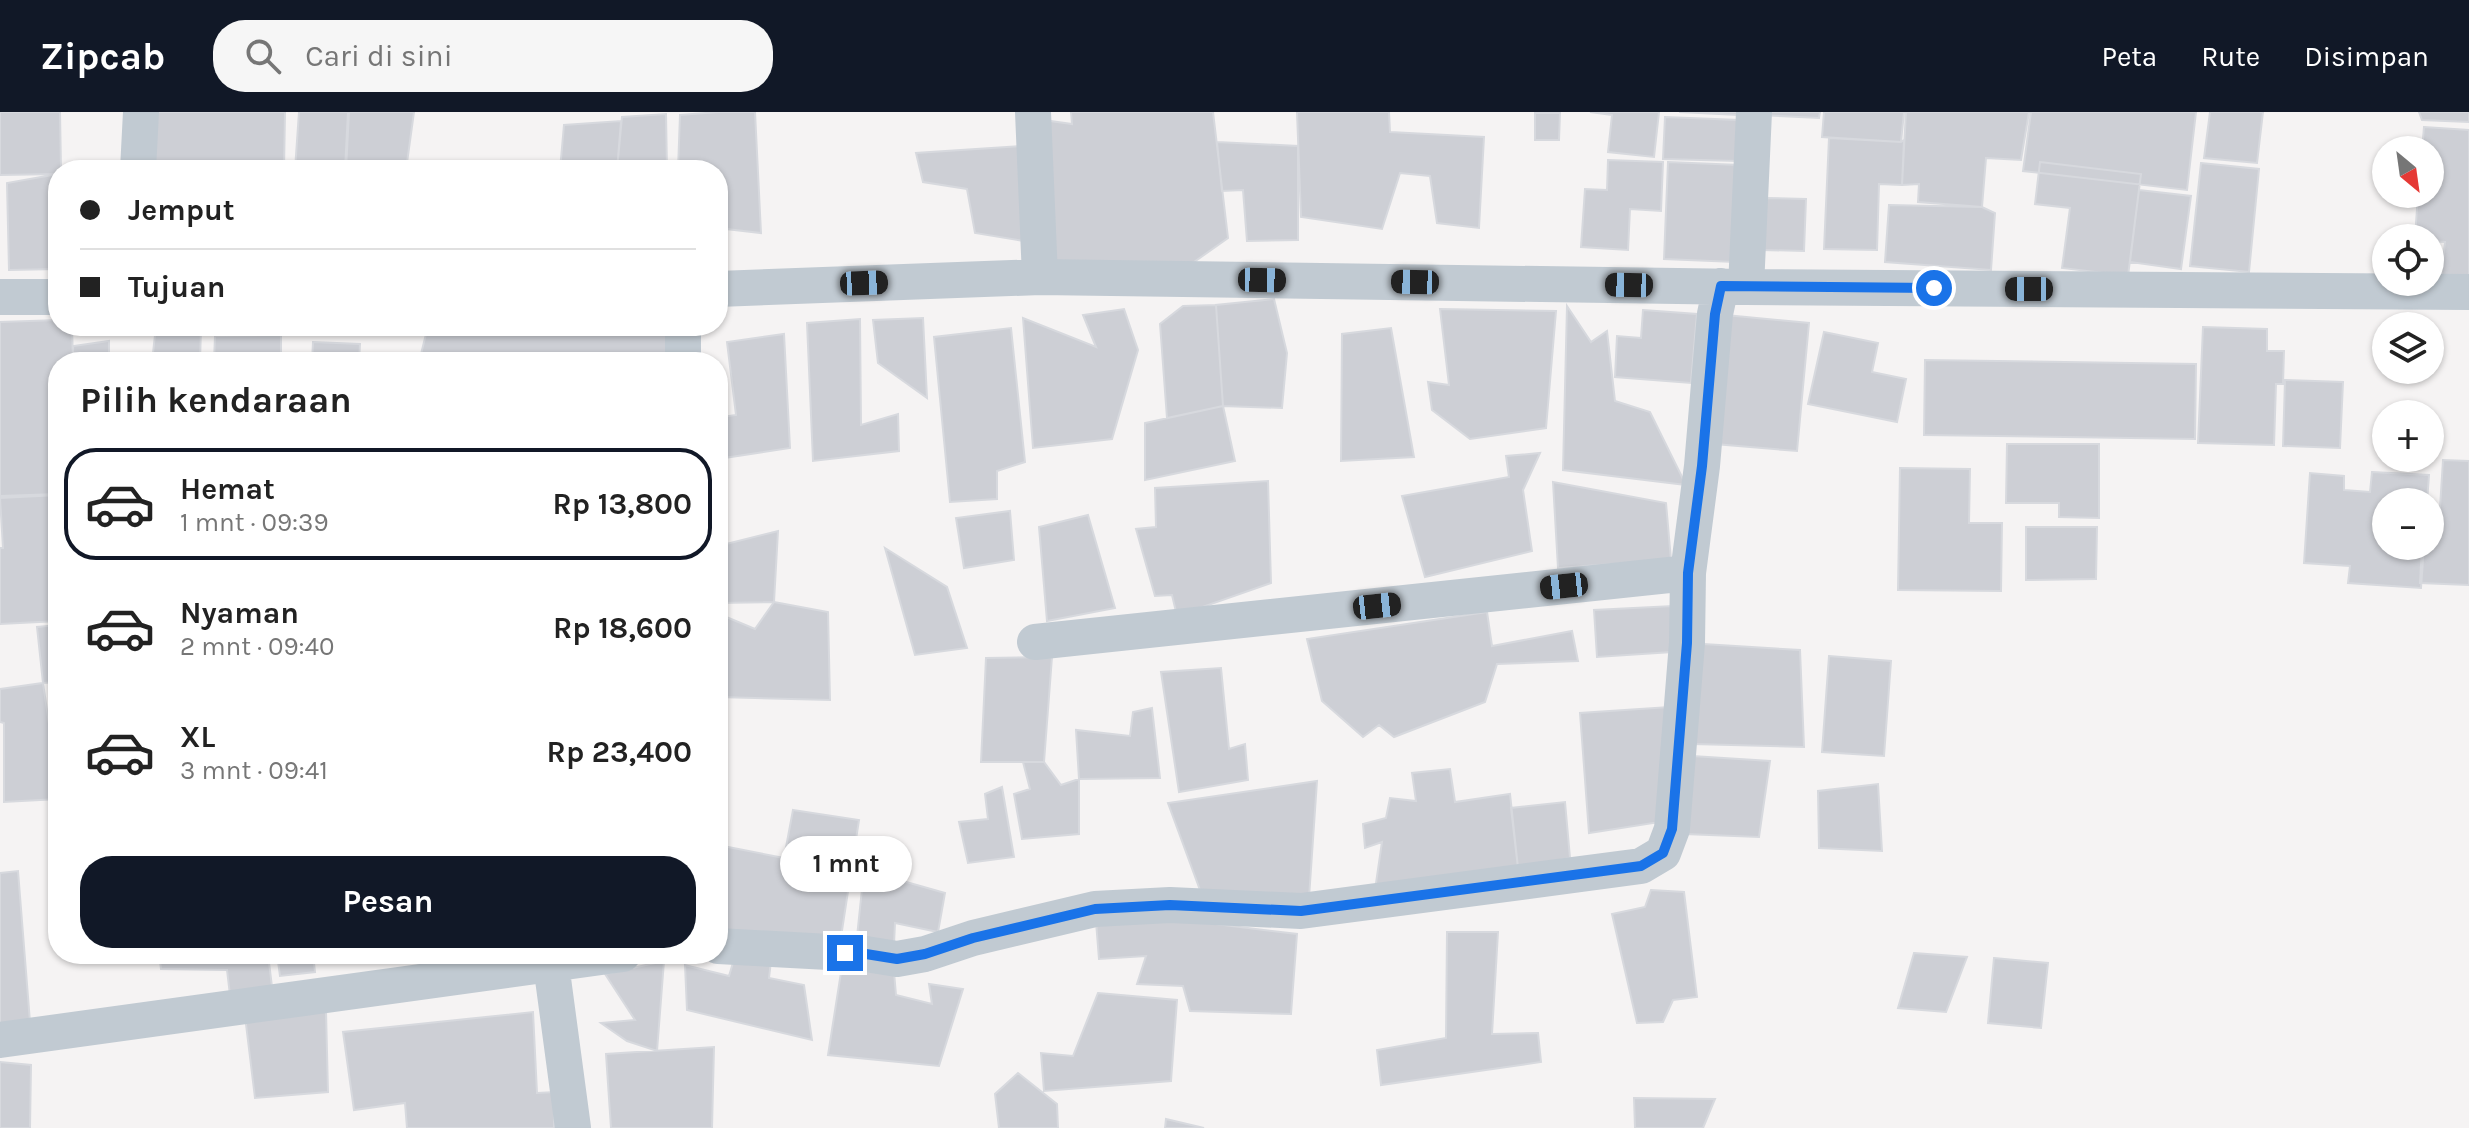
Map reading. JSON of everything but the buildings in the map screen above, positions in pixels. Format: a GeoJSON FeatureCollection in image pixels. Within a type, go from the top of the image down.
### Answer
{"type":"FeatureCollection","features":[{"type":"Feature","properties":{"kind":"street"},"geometry":{"type":"LineString","coordinates":[[139,160],[141,112]]}},
{"type":"Feature","properties":{"kind":"street"},"geometry":{"type":"LineString","coordinates":[[1033,112],[1040,277]]}},
{"type":"Feature","properties":{"kind":"street"},"geometry":{"type":"LineString","coordinates":[[728,947],[866,954],[897,959],[1095,909],[1170,905],[1301,911],[1641,866],[1663,853],[1672,829],[1687,643],[1688,573],[1702,466],[1715,314],[1734,286],[1754,112]]}},
{"type":"Feature","properties":{"kind":"street"},"geometry":{"type":"LineString","coordinates":[[728,289],[1040,277],[2469,292]]}},
{"type":"Feature","properties":{"kind":"street"},"geometry":{"type":"LineString","coordinates":[[0,297],[48,297]]}},
{"type":"Feature","properties":{"kind":"street"},"geometry":{"type":"LineString","coordinates":[[1035,642],[1688,573]]}},
{"type":"Feature","properties":{"kind":"street"},"geometry":{"type":"LineString","coordinates":[[0,1040],[551,964],[573,1128]]}},
{"type":"Feature","properties":{"kind":"route"},"geometry":{"type":"LineString","coordinates":[[845,953],[897,959],[1095,909],[1170,905],[1301,911],[1641,866],[1663,853],[1672,829],[1687,643],[1688,573],[1702,466],[1715,314],[1721,286],[1934,288]]}}]}
